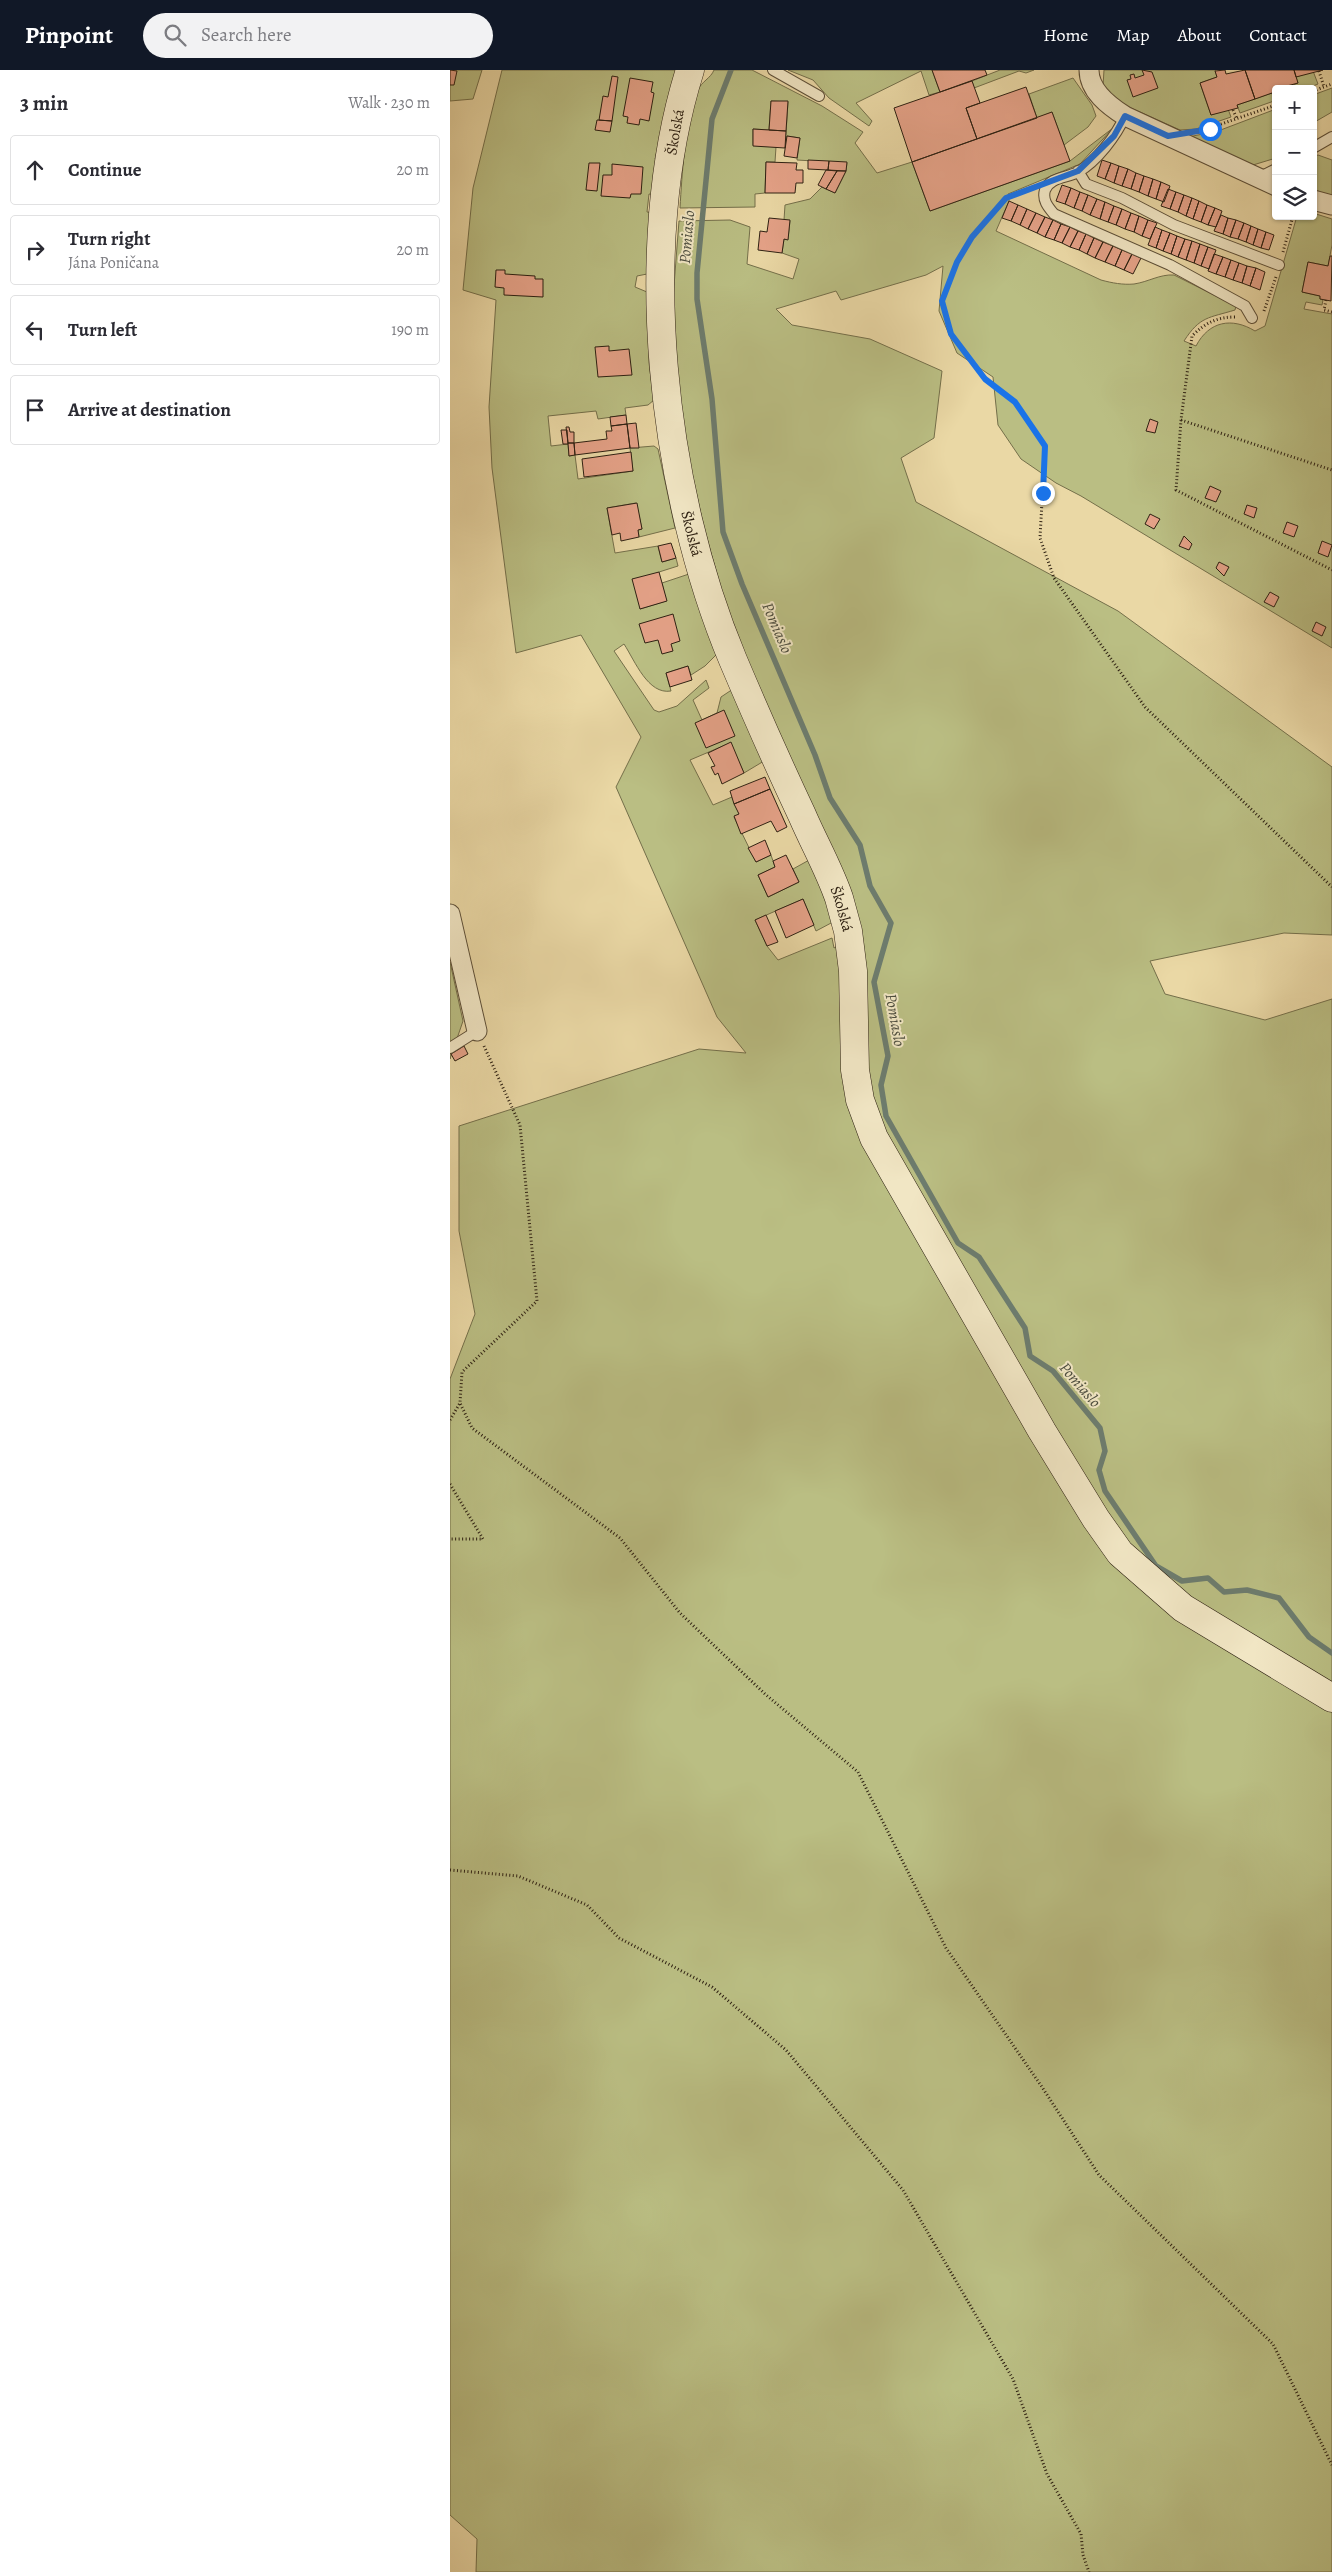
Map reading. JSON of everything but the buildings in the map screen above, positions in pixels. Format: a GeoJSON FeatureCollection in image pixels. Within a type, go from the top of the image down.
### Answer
{"type":"FeatureCollection","features":[{"type":"Feature","properties":{"kind":"street","name":"Školská"},"geometry":{"type":"LineString","coordinates":[[690,70],[681,101],[668,174],[663,222],[660,308],[669,406],[680,488],[701,567],[733,660],[839,898],[848,931],[853,971],[855,1070],[860,1100],[874,1138],[965,1298],[1096,1519],[1120,1553],[1183,1608],[1332,1698]]}},
{"type":"Feature","properties":{"kind":"street"},"geometry":{"type":"LineString","coordinates":[[1088,70],[1096,92],[1108,105],[1125,116],[1272,184]]}},
{"type":"Feature","properties":{"kind":"street"},"geometry":{"type":"LineString","coordinates":[[1317,201],[1332,205]]}},
{"type":"Feature","properties":{"kind":"street"},"geometry":{"type":"LineString","coordinates":[[450,914],[477,1031]]}},
{"type":"Feature","properties":{"kind":"lane"},"geometry":{"type":"LineString","coordinates":[[773,70],[819,96]]}},
{"type":"Feature","properties":{"kind":"lane"},"geometry":{"type":"LineString","coordinates":[[1125,116],[1114,136],[1078,171],[1053,181],[1046,189],[1044,199],[1047,206],[1054,214],[1170,265],[1245,306],[1252,318]]}},
{"type":"Feature","properties":{"kind":"lane"},"geometry":{"type":"LineString","coordinates":[[1317,146],[1332,137]]}},
{"type":"Feature","properties":{"kind":"lane"},"geometry":{"type":"LineString","coordinates":[[1078,171],[1086,184],[1122,198],[1174,225],[1279,265]]}},
{"type":"Feature","properties":{"kind":"lane"},"geometry":{"type":"LineString","coordinates":[[1258,178],[1272,171]]}},
{"type":"Feature","properties":{"kind":"lane"},"geometry":{"type":"LineString","coordinates":[[450,1048],[477,1031]]}},
{"type":"Feature","properties":{"kind":"path"},"geometry":{"type":"LineString","coordinates":[[1319,72],[1324,87]]}},
{"type":"Feature","properties":{"kind":"path"},"geometry":{"type":"LineString","coordinates":[[1317,90],[1332,84]]}},
{"type":"Feature","properties":{"kind":"path"},"geometry":{"type":"LineString","coordinates":[[1168,136],[1210,129],[1272,107]]}},
{"type":"Feature","properties":{"kind":"path"},"geometry":{"type":"LineString","coordinates":[[1233,110],[1237,120]]}},
{"type":"Feature","properties":{"kind":"path"},"geometry":{"type":"LineString","coordinates":[[1053,181],[1006,198],[972,237],[957,262],[942,301],[951,334],[985,379],[1015,402],[1045,446],[1040,538],[1054,578],[1145,707],[1332,887]]}},
{"type":"Feature","properties":{"kind":"path"},"geometry":{"type":"LineString","coordinates":[[1326,300],[1324,310],[1332,312]]}},
{"type":"Feature","properties":{"kind":"path"},"geometry":{"type":"LineString","coordinates":[[1332,470],[1181,420],[1176,490],[1332,570]]}},
{"type":"Feature","properties":{"kind":"path"},"geometry":{"type":"LineString","coordinates":[[450,1420],[460,1403],[462,1372],[537,1300],[520,1125],[477,1031]]}},
{"type":"Feature","properties":{"kind":"path"},"geometry":{"type":"LineString","coordinates":[[460,1403],[472,1428],[620,1538],[680,1613],[765,1694],[858,1772],[946,1948],[1042,2086],[1099,2175],[1273,2344],[1332,2465]]}},
{"type":"Feature","properties":{"kind":"path"},"geometry":{"type":"LineString","coordinates":[[450,1484],[483,1539],[450,1538]]}},
{"type":"Feature","properties":{"kind":"path"},"geometry":{"type":"LineString","coordinates":[[450,1870],[518,1876],[587,1906],[619,1938],[712,1987],[786,2050],[903,2190],[1013,2379],[1047,2474],[1081,2534],[1083,2555],[1089,2572]]}},
{"type":"Feature","properties":{"kind":"green space"},"geometry":{"type":"Polygon","coordinates":[[[450,70],[482,70],[473,99],[450,101],[450,70]]]}},
{"type":"Feature","properties":{"kind":"green space"},"geometry":{"type":"Polygon","coordinates":[[[502,70],[678,70],[655,159],[662,160],[657,195],[649,194],[647,212],[656,213],[647,274],[637,276],[635,287],[647,292],[650,300],[649,363],[654,400],[648,405],[625,408],[626,415],[598,419],[596,411],[548,416],[551,446],[568,444],[569,456],[575,455],[578,479],[633,471],[630,448],[654,446],[658,449],[675,528],[639,537],[638,530],[642,529],[636,503],[607,508],[615,553],[658,546],[662,562],[676,558],[678,566],[659,572],[640,609],[666,601],[662,583],[689,574],[717,654],[705,666],[691,675],[688,666],[666,673],[671,691],[663,691],[656,688],[643,675],[624,644],[614,651],[654,710],[659,712],[677,706],[706,680],[709,688],[693,700],[702,720],[717,713],[721,697],[733,689],[764,761],[744,773],[730,743],[690,760],[713,805],[732,797],[739,814],[734,817],[756,862],[771,855],[775,867],[758,875],[768,897],[799,882],[793,869],[811,859],[833,922],[816,931],[803,899],[755,920],[767,946],[778,960],[832,938],[834,948],[839,945],[861,977],[730,621],[704,528],[683,433],[671,325],[679,221],[730,220],[750,227],[747,264],[793,279],[799,259],[782,253],[784,239],[788,239],[790,221],[784,220],[785,205],[810,199],[822,187],[835,193],[846,171],[847,163],[797,160],[800,138],[787,136],[785,148],[788,102],[771,101],[769,130],[753,129],[753,145],[776,147],[775,162],[766,162],[765,193],[755,194],[755,207],[680,208],[687,132],[699,87],[714,70],[752,70],[822,106],[863,132],[855,143],[877,173],[912,162],[930,211],[1070,161],[1113,128],[1080,164],[1008,194],[1009,201],[996,231],[1101,280],[1118,284],[1134,284],[1174,275],[1236,306],[1235,310],[1206,319],[1195,327],[1184,341],[1196,346],[1207,331],[1222,324],[1238,324],[1255,331],[1265,326],[1296,220],[1317,220],[1317,214],[1332,219],[1332,245],[1328,266],[1308,262],[1302,292],[1320,296],[1320,299],[1323,300],[1322,305],[1306,302],[1304,309],[1332,314],[1332,648],[1081,496],[1056,483],[1021,459],[998,425],[993,377],[957,353],[939,311],[943,266],[926,275],[841,300],[836,291],[776,309],[792,325],[870,339],[942,371],[934,438],[901,458],[916,502],[1118,611],[1332,767],[1332,935],[1284,933],[1150,961],[1165,994],[1265,1020],[1332,999],[1332,2572],[476,2572],[477,2539],[450,2515],[450,1379],[475,1314],[459,1231],[459,1126],[699,1049],[746,1053],[717,1017],[616,787],[641,737],[581,635],[516,653],[492,468],[489,407],[496,300],[463,290],[473,188],[502,70]]]}},
{"type":"Feature","properties":{"kind":"green space"},"geometry":{"type":"Polygon","coordinates":[[[788,70],[932,70],[940,92],[929,95],[921,71],[856,103],[872,121],[869,126],[829,98],[813,80],[788,70]]]}},
{"type":"Feature","properties":{"kind":"green space"},"geometry":{"type":"Polygon","coordinates":[[[1000,70],[1034,70],[1026,73],[1019,71],[974,88],[972,81],[1000,70]]]}},
{"type":"Feature","properties":{"kind":"green space"},"geometry":{"type":"Polygon","coordinates":[[[1104,70],[1215,70],[1217,77],[1200,83],[1211,115],[1228,109],[1231,117],[1196,129],[1180,130],[1113,98],[1103,86],[1104,70]]]}},
{"type":"Feature","properties":{"kind":"green space"},"geometry":{"type":"Polygon","coordinates":[[[1313,71],[1318,84],[1293,85],[1298,83],[1296,77],[1313,71]]]}},
{"type":"Feature","properties":{"kind":"green space"},"geometry":{"type":"Polygon","coordinates":[[[1073,78],[1092,105],[1096,116],[1088,127],[1064,145],[1052,112],[1037,118],[1029,94],[1073,78]]]}},
{"type":"Feature","properties":{"kind":"green space"},"geometry":{"type":"Polygon","coordinates":[[[1332,88],[1332,112],[1317,121],[1317,94],[1332,88]]]}},
{"type":"Feature","properties":{"kind":"green space"},"geometry":{"type":"Polygon","coordinates":[[[1272,93],[1272,102],[1240,113],[1237,105],[1272,93]]]}},
{"type":"Feature","properties":{"kind":"green space"},"geometry":{"type":"Polygon","coordinates":[[[1272,111],[1272,159],[1253,165],[1188,137],[1218,131],[1272,111]]]}},
{"type":"Feature","properties":{"kind":"green space"},"geometry":{"type":"Polygon","coordinates":[[[1317,155],[1332,160],[1332,197],[1317,193],[1317,155]]]}},
{"type":"Feature","properties":{"kind":"green space"},"geometry":{"type":"Polygon","coordinates":[[[450,962],[463,1021],[450,1059],[450,962]]]}},
{"type":"Feature","properties":{"kind":"waterway","name":"Pomiaslo"},"geometry":{"type":"LineString","coordinates":[[731,70],[712,119],[697,273],[697,299],[712,399],[723,532],[742,584],[815,755],[830,798],[860,845],[870,886],[891,923],[874,982],[888,1056],[881,1085],[886,1116],[958,1243],[979,1257],[1025,1328],[1030,1356],[1053,1371],[1100,1428],[1105,1451],[1099,1470],[1105,1491],[1156,1566],[1182,1581],[1208,1578],[1224,1592],[1247,1590],[1279,1598],[1309,1637],[1332,1653]]}},
{"type":"Feature","properties":{"kind":"route"},"geometry":{"type":"LineString","coordinates":[[1043,493],[1045,446],[1015,402],[985,379],[951,334],[942,301],[957,262],[972,237],[1006,198],[1078,171],[1114,136],[1125,116],[1168,136],[1210,129]]}}]}
